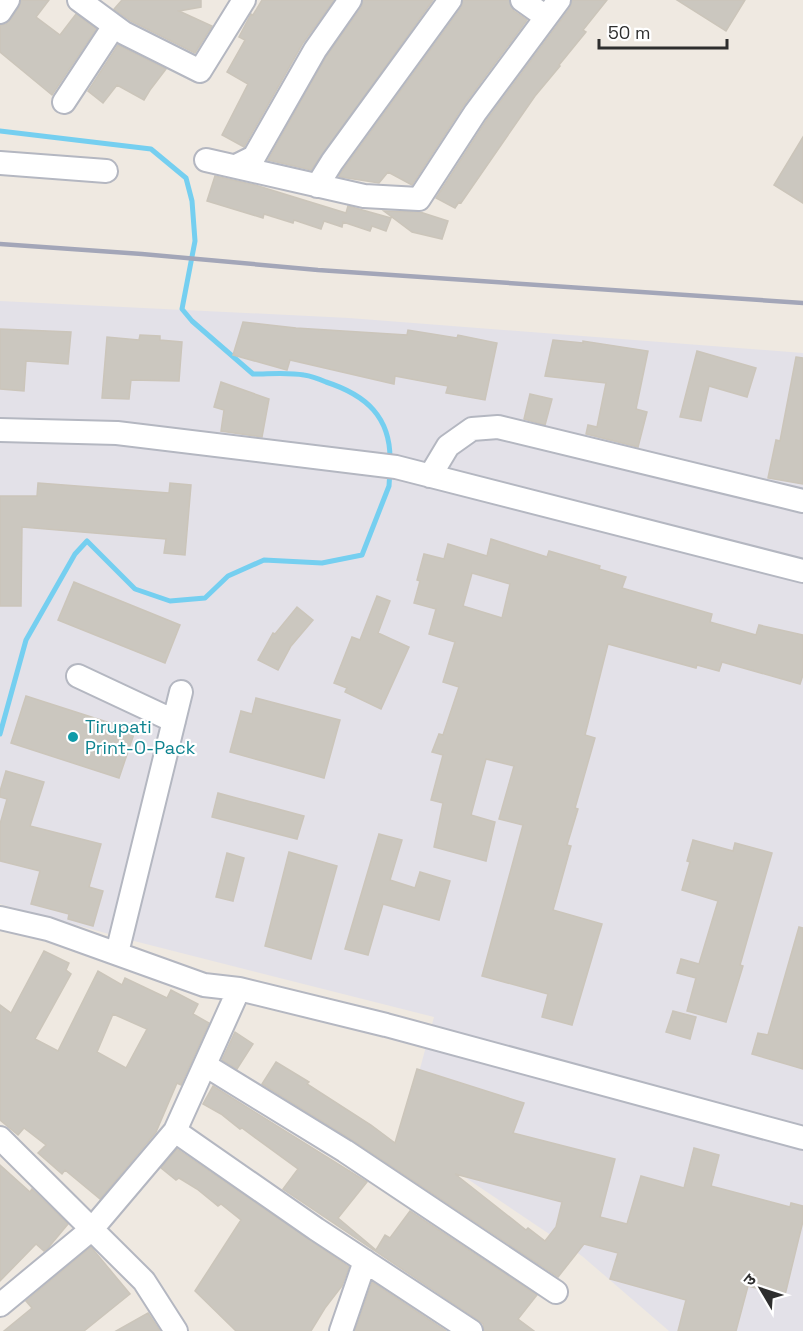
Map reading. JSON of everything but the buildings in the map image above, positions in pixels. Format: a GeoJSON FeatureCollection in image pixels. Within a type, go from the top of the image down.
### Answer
{"type":"FeatureCollection","features":[{"type":"Feature","properties":{"kind":"street"},"geometry":{"type":"LineString","coordinates":[[0,12],[8,0]]}},
{"type":"Feature","properties":{"kind":"street"},"geometry":{"type":"LineString","coordinates":[[79,0],[124,33],[200,71],[244,0]]}},
{"type":"Feature","properties":{"kind":"street"},"geometry":{"type":"LineString","coordinates":[[236,166],[254,157],[315,50],[350,0]]}},
{"type":"Feature","properties":{"kind":"street"},"geometry":{"type":"LineString","coordinates":[[317,186],[450,0]]}},
{"type":"Feature","properties":{"kind":"street"},"geometry":{"type":"LineString","coordinates":[[206,160],[364,196],[419,199],[475,113],[553,9],[522,0]]}},
{"type":"Feature","properties":{"kind":"street"},"geometry":{"type":"LineString","coordinates":[[64,102],[114,26]]}},
{"type":"Feature","properties":{"kind":"street"},"geometry":{"type":"LineString","coordinates":[[0,163],[106,171]]}},
{"type":"Feature","properties":{"kind":"street"},"geometry":{"type":"LineString","coordinates":[[430,476],[448,446],[456,440],[472,429],[498,427],[803,501]]}},
{"type":"Feature","properties":{"kind":"street"},"geometry":{"type":"LineString","coordinates":[[0,430],[117,433],[396,467],[803,571]]}},
{"type":"Feature","properties":{"kind":"street"},"geometry":{"type":"LineString","coordinates":[[78,676],[174,721]]}},
{"type":"Feature","properties":{"kind":"street"},"geometry":{"type":"LineString","coordinates":[[117,953],[181,692]]}},
{"type":"Feature","properties":{"kind":"street"},"geometry":{"type":"LineString","coordinates":[[0,918],[48,929],[204,985],[239,989],[398,1028],[803,1138]]}},
{"type":"Feature","properties":{"kind":"street"},"geometry":{"type":"LineString","coordinates":[[0,1305],[92,1229],[175,1131],[239,989]]}},
{"type":"Feature","properties":{"kind":"street"},"geometry":{"type":"LineString","coordinates":[[205,1065],[345,1151],[556,1292]]}},
{"type":"Feature","properties":{"kind":"street"},"geometry":{"type":"LineString","coordinates":[[175,1131],[316,1229],[471,1331]]}},
{"type":"Feature","properties":{"kind":"street"},"geometry":{"type":"LineString","coordinates":[[0,1138],[144,1281],[176,1331]]}},
{"type":"Feature","properties":{"kind":"street"},"geometry":{"type":"LineString","coordinates":[[341,1331],[365,1261]]}},
{"type":"Feature","properties":{"kind":"shaded area"},"geometry":{"type":"Polygon","coordinates":[[[0,301],[349,318],[803,353],[803,1331],[669,1331],[582,1256],[402,1135],[434,1017],[138,942],[0,904],[0,301]]]}},
{"type":"Feature","properties":{"kind":"waterway"},"geometry":{"type":"LineString","coordinates":[[0,131],[151,149],[186,178],[192,201],[195,241],[182,309],[192,321],[253,374],[309,376],[340,387],[364,401],[381,420],[386,432],[390,461]]}},
{"type":"Feature","properties":{"kind":"waterway"},"geometry":{"type":"LineString","coordinates":[[0,734],[26,640],[75,554],[87,541],[135,589],[170,601],[205,598],[228,576],[264,560],[322,563],[362,555],[389,486],[390,470]]}},
{"type":"Feature","properties":{"kind":"railway"},"geometry":{"type":"LineString","coordinates":[[0,244],[318,270],[803,303]]}},
{"type":"Feature","properties":{"kind":"place","name":"Tirupati Print-O-Pack"},"geometry":{"type":"Point","coordinates":[73,737]}}]}
